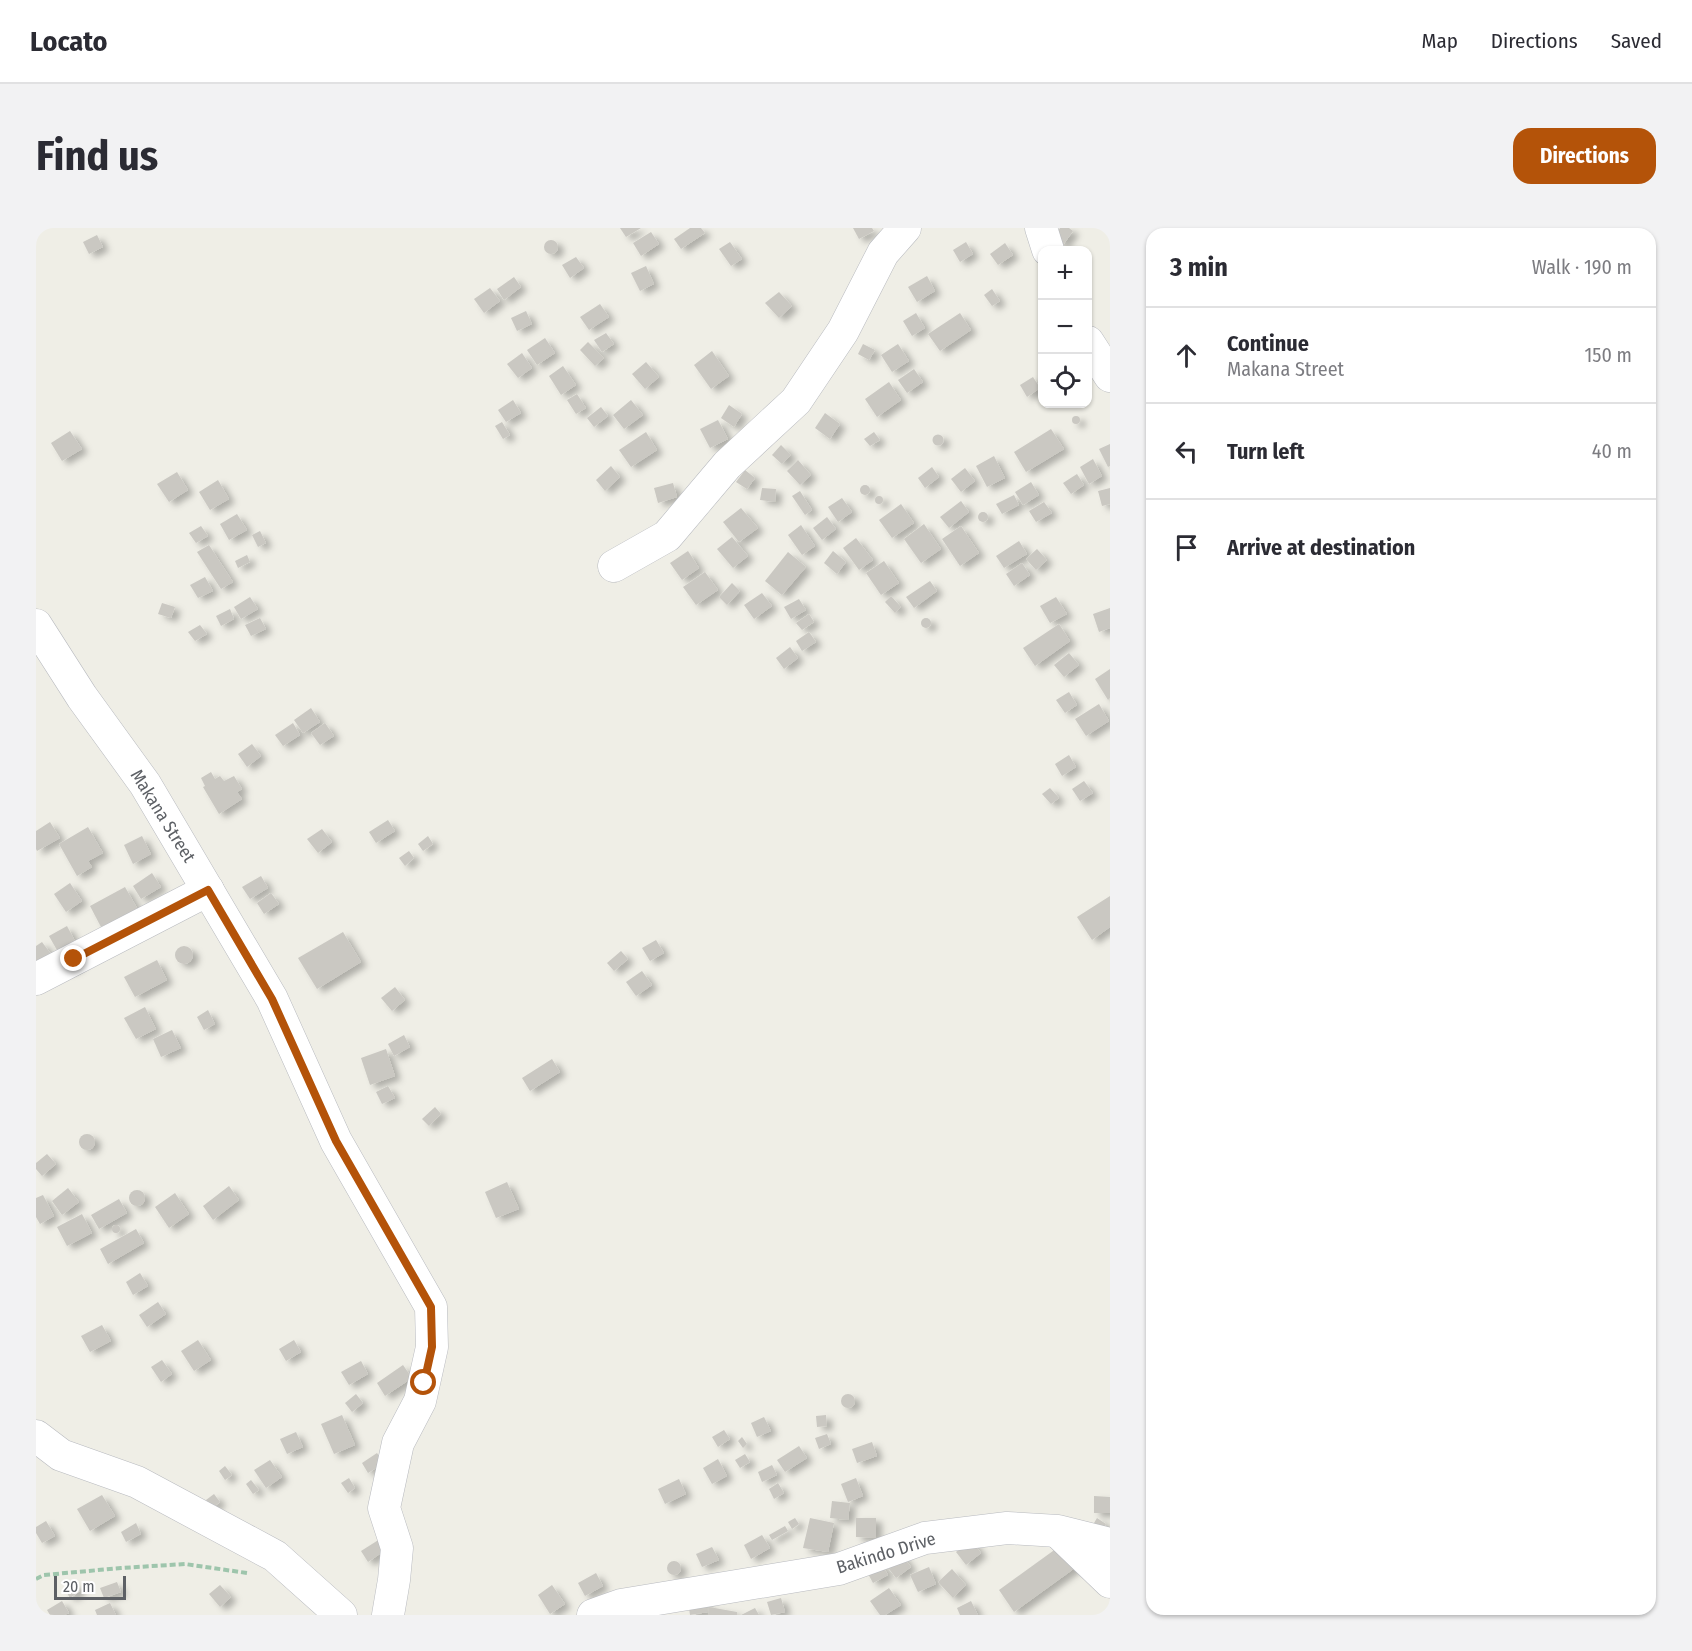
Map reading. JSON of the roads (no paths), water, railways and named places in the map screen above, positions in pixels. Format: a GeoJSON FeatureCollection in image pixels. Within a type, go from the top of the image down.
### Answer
{"type":"FeatureCollection","features":[{"type":"Feature","properties":{"kind":"street"},"geometry":{"type":"LineString","coordinates":[[614,566],[667,536],[727,465],[796,401],[843,331],[883,253],[905,228]]}},
{"type":"Feature","properties":{"kind":"street"},"geometry":{"type":"LineString","coordinates":[[1041,228],[1047,246]]}},
{"type":"Feature","properties":{"kind":"street"},"geometry":{"type":"LineString","coordinates":[[1092,348],[1110,376]]}},
{"type":"Feature","properties":{"kind":"street","name":"Makana Street"},"geometry":{"type":"LineString","coordinates":[[36,625],[82,697],[145,783],[272,999],[336,1141],[431,1307],[432,1347],[420,1401],[398,1443],[384,1508],[397,1548],[388,1615]]}},
{"type":"Feature","properties":{"kind":"street"},"geometry":{"type":"LineString","coordinates":[[36,979],[208,890]]}},
{"type":"Feature","properties":{"kind":"street"},"geometry":{"type":"LineString","coordinates":[[36,1436],[61,1455],[137,1482],[275,1556],[341,1615]]}},
{"type":"Feature","properties":{"kind":"street","name":"Bakindo Drive"},"geometry":{"type":"LineString","coordinates":[[593,1615],[621,1605],[839,1569],[925,1538],[1006,1528],[1058,1531],[1110,1544]]}},
{"type":"Feature","properties":{"kind":"street"},"geometry":{"type":"LineString","coordinates":[[1058,1531],[1110,1582]]}}]}
